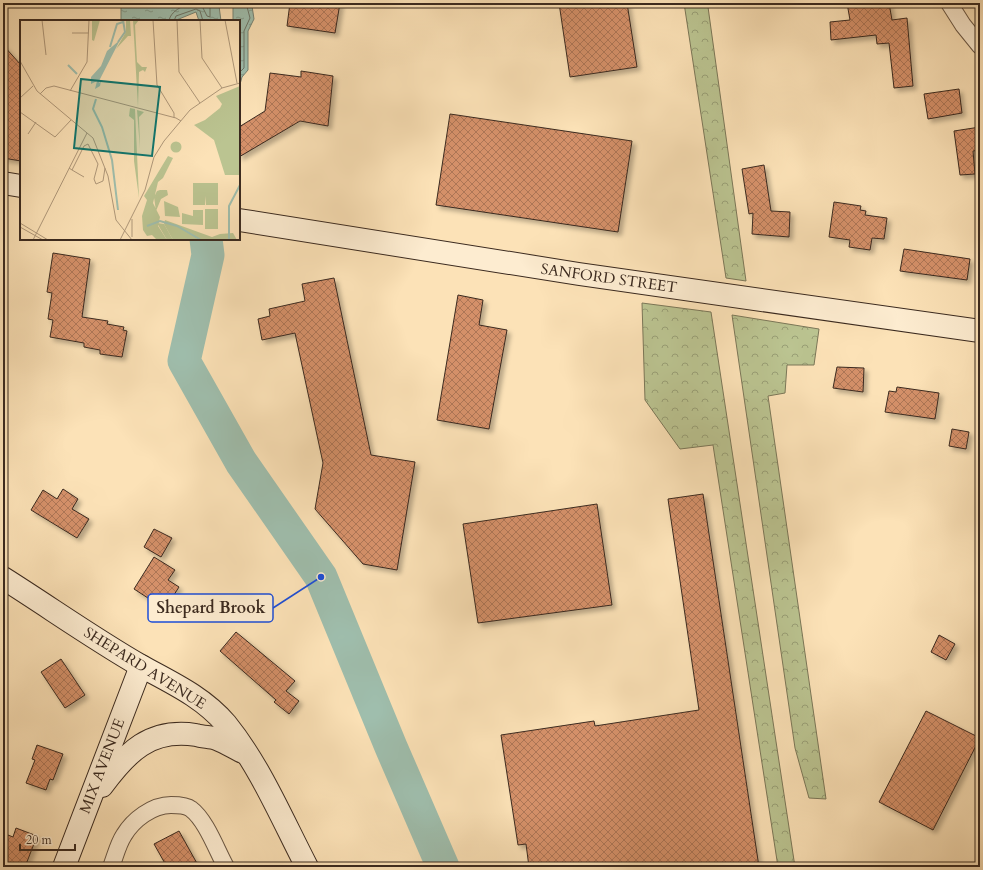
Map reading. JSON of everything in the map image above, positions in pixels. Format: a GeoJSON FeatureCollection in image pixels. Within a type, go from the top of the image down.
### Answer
{"type":"FeatureCollection","features":[{"type":"Feature","properties":{"kind":"street"},"geometry":{"type":"LineString","coordinates":[[949,3],[963,25],[980,46]]}},
{"type":"Feature","properties":{"kind":"street"},"geometry":{"type":"LineString","coordinates":[[3,183],[20,186]]}},
{"type":"Feature","properties":{"kind":"street","name":"SANFORD STREET"},"geometry":{"type":"LineString","coordinates":[[240,220],[572,272],[980,331]]}},
{"type":"Feature","properties":{"kind":"street","name":"SHEPARD AVENUE"},"geometry":{"type":"LineString","coordinates":[[3,578],[141,666],[188,691],[211,709],[226,724],[246,754],[265,786],[307,867]]}},
{"type":"Feature","properties":{"kind":"street","name":"MIX AVENUE"},"geometry":{"type":"LineString","coordinates":[[64,867],[141,666]]}},
{"type":"Feature","properties":{"kind":"street"},"geometry":{"type":"LineString","coordinates":[[87,806],[116,766],[139,745],[159,736],[183,733],[216,739],[246,754]]}},
{"type":"Feature","properties":{"kind":"street"},"geometry":{"type":"LineString","coordinates":[[111,867],[123,836],[133,824],[149,810],[167,805],[179,805],[190,808],[199,816],[226,867]]}},
{"type":"Feature","properties":{"kind":"green space"},"geometry":{"type":"Polygon","coordinates":[[[684,3],[730,3],[708,7],[746,281],[726,278],[684,3]]]}},
{"type":"Feature","properties":{"kind":"green space"},"geometry":{"type":"Polygon","coordinates":[[[642,303],[711,312],[795,867],[778,867],[713,445],[680,449],[645,400],[642,303]]]}},
{"type":"Feature","properties":{"kind":"green space"},"geometry":{"type":"Polygon","coordinates":[[[732,315],[819,329],[814,365],[787,365],[785,393],[768,396],[826,799],[809,798],[795,748],[732,315]]]}},
{"type":"Feature","properties":{"kind":"water"},"geometry":{"type":"Polygon","coordinates":[[[121,3],[221,3],[219,6],[221,20],[199,20],[196,12],[176,20],[121,20],[121,3]]]}},
{"type":"Feature","properties":{"kind":"water"},"geometry":{"type":"Polygon","coordinates":[[[239,3],[249,3],[252,6],[254,19],[248,31],[248,70],[242,77],[240,84],[240,20],[233,20],[233,7],[239,3]]]}},
{"type":"Feature","properties":{"kind":"building"},"geometry":{"type":"Polygon","coordinates":[[[290,3],[340,3],[335,33],[287,26],[290,3]]]}},
{"type":"Feature","properties":{"kind":"building"},"geometry":{"type":"Polygon","coordinates":[[[559,3],[627,3],[637,67],[570,77],[559,3]]]}},
{"type":"Feature","properties":{"kind":"building"},"geometry":{"type":"Polygon","coordinates":[[[847,3],[889,3],[892,20],[907,18],[913,86],[894,88],[889,43],[877,44],[876,35],[831,40],[830,22],[850,20],[847,3]]]}},
{"type":"Feature","properties":{"kind":"building"},"geometry":{"type":"Polygon","coordinates":[[[3,45],[20,64],[20,161],[3,158],[3,45]]]}},
{"type":"Feature","properties":{"kind":"building"},"geometry":{"type":"Polygon","coordinates":[[[301,71],[333,76],[328,126],[300,121],[240,156],[240,126],[265,111],[270,73],[301,77],[301,71]]]}},
{"type":"Feature","properties":{"kind":"building"},"geometry":{"type":"Polygon","coordinates":[[[959,89],[962,113],[928,119],[924,94],[959,89]]]}},
{"type":"Feature","properties":{"kind":"building"},"geometry":{"type":"Polygon","coordinates":[[[450,114],[632,141],[618,232],[436,205],[450,114]]]}},
{"type":"Feature","properties":{"kind":"building"},"geometry":{"type":"Polygon","coordinates":[[[980,127],[980,150],[973,151],[975,174],[960,175],[954,131],[980,127]]]}},
{"type":"Feature","properties":{"kind":"building"},"geometry":{"type":"Polygon","coordinates":[[[764,165],[771,211],[790,212],[789,237],[752,234],[753,213],[749,214],[742,169],[764,165]]]}},
{"type":"Feature","properties":{"kind":"building"},"geometry":{"type":"Polygon","coordinates":[[[834,202],[861,206],[860,210],[866,211],[865,215],[887,218],[884,239],[872,238],[870,250],[849,247],[850,240],[829,237],[834,202]]]}},
{"type":"Feature","properties":{"kind":"building"},"geometry":{"type":"Polygon","coordinates":[[[904,249],[970,259],[967,280],[900,271],[904,249]]]}},
{"type":"Feature","properties":{"kind":"building"},"geometry":{"type":"Polygon","coordinates":[[[53,253],[90,259],[82,317],[108,321],[107,324],[124,327],[123,330],[127,331],[122,357],[100,354],[100,350],[84,347],[84,343],[50,337],[53,320],[48,319],[52,293],[47,292],[53,253]]]}},
{"type":"Feature","properties":{"kind":"building"},"geometry":{"type":"Polygon","coordinates":[[[334,278],[371,455],[415,462],[397,570],[363,564],[315,509],[323,463],[295,333],[262,340],[258,319],[270,316],[269,309],[305,301],[302,284],[334,278]]]}},
{"type":"Feature","properties":{"kind":"building"},"geometry":{"type":"Polygon","coordinates":[[[458,295],[483,300],[479,325],[507,330],[489,429],[437,420],[458,295]]]}},
{"type":"Feature","properties":{"kind":"building"},"geometry":{"type":"Polygon","coordinates":[[[837,367],[864,368],[863,392],[833,388],[837,367]]]}},
{"type":"Feature","properties":{"kind":"building"},"geometry":{"type":"Polygon","coordinates":[[[897,387],[939,393],[935,419],[885,412],[889,391],[896,392],[897,387]]]}},
{"type":"Feature","properties":{"kind":"building"},"geometry":{"type":"Polygon","coordinates":[[[952,429],[969,432],[966,449],[949,446],[952,429]]]}},
{"type":"Feature","properties":{"kind":"building"},"geometry":{"type":"Polygon","coordinates":[[[63,489],[78,499],[72,509],[89,519],[77,538],[31,510],[43,490],[57,499],[63,489]]]}},
{"type":"Feature","properties":{"kind":"building"},"geometry":{"type":"Polygon","coordinates":[[[703,494],[759,867],[529,867],[526,844],[518,845],[501,735],[594,721],[595,726],[699,710],[668,499],[703,494]]]}},
{"type":"Feature","properties":{"kind":"building"},"geometry":{"type":"Polygon","coordinates":[[[597,504],[612,605],[478,623],[463,524],[597,504]]]}},
{"type":"Feature","properties":{"kind":"building"},"geometry":{"type":"Polygon","coordinates":[[[154,529],[172,538],[161,557],[144,547],[154,529]]]}},
{"type":"Feature","properties":{"kind":"building"},"geometry":{"type":"Polygon","coordinates":[[[154,557],[175,570],[168,580],[179,587],[165,609],[134,589],[154,557]]]}},
{"type":"Feature","properties":{"kind":"building"},"geometry":{"type":"Polygon","coordinates":[[[236,632],[295,681],[286,691],[299,701],[289,714],[274,702],[276,700],[220,651],[236,632]]]}},
{"type":"Feature","properties":{"kind":"building"},"geometry":{"type":"Polygon","coordinates":[[[939,635],[955,644],[946,660],[931,652],[939,635]]]}},
{"type":"Feature","properties":{"kind":"building"},"geometry":{"type":"Polygon","coordinates":[[[61,659],[85,695],[65,708],[41,672],[61,659]]]}},
{"type":"Feature","properties":{"kind":"building"},"geometry":{"type":"Polygon","coordinates":[[[926,711],[980,738],[933,830],[879,802],[926,711]]]}},
{"type":"Feature","properties":{"kind":"building"},"geometry":{"type":"Polygon","coordinates":[[[37,745],[63,754],[53,780],[50,779],[46,790],[26,783],[35,760],[32,759],[37,745]]]}},
{"type":"Feature","properties":{"kind":"building"},"geometry":{"type":"Polygon","coordinates":[[[16,828],[37,836],[25,867],[12,867],[3,864],[3,847],[8,835],[13,837],[16,828]]]}},
{"type":"Feature","properties":{"kind":"building"},"geometry":{"type":"Polygon","coordinates":[[[179,831],[199,867],[167,867],[154,844],[179,831]]]}},
{"type":"Feature","properties":{"kind":"waterway"},"geometry":{"type":"LineString","coordinates":[[206,240],[208,255],[184,361],[241,462],[321,577],[391,747],[443,867]]}},
{"type":"Feature","properties":{"kind":"place","name":"Shepard Brook"},"geometry":{"type":"Point","coordinates":[321,577]}}]}
